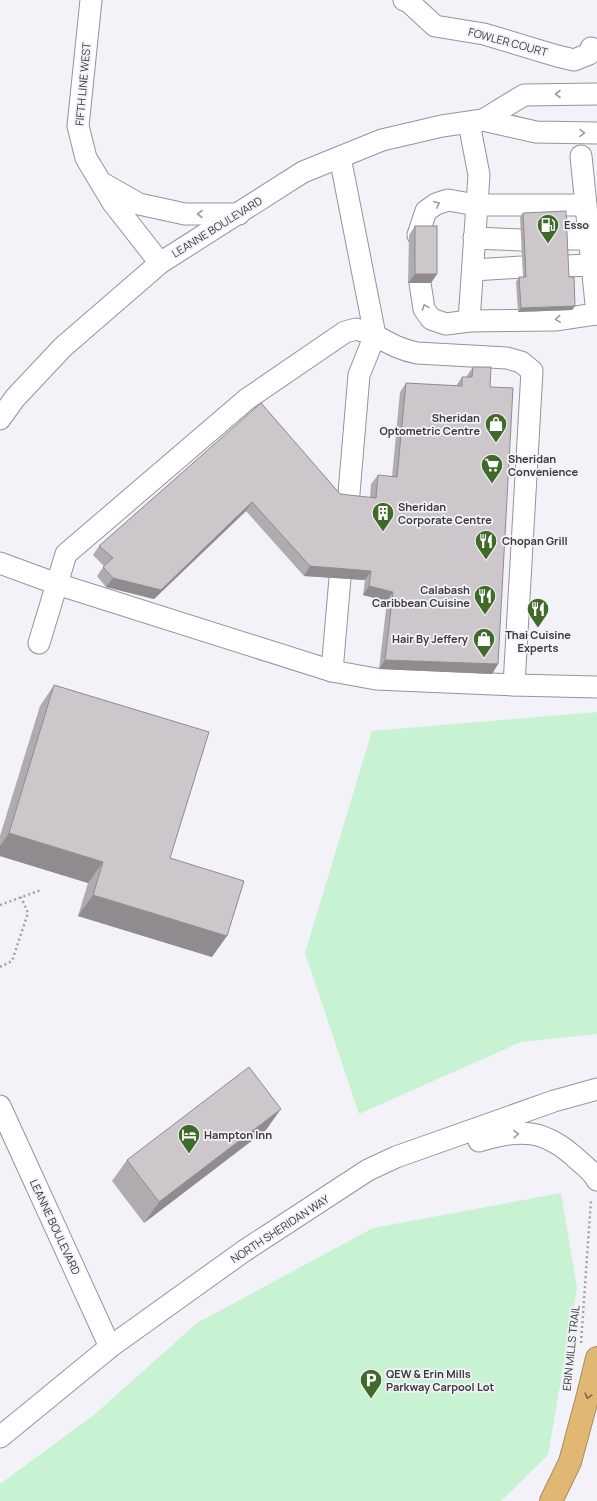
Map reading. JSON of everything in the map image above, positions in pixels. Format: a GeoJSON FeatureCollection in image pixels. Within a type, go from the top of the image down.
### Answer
{"type":"FeatureCollection","features":[{"type":"Feature","properties":{"kind":"highway"},"geometry":{"type":"LineString","coordinates":[[551,1501],[570,1462],[588,1395],[589,1351]]}},
{"type":"Feature","properties":{"kind":"street","name":"FIFTH LINE WEST"},"geometry":{"type":"LineString","coordinates":[[91,0],[78,126],[86,158],[113,203],[160,263]]}},
{"type":"Feature","properties":{"kind":"street","name":"FOWLER COURT"},"geometry":{"type":"LineString","coordinates":[[404,0],[409,2],[435,26],[484,34],[574,60],[589,54],[591,48]]}},
{"type":"Feature","properties":{"kind":"street","name":"LEANNE BOULEVARD"},"geometry":{"type":"LineString","coordinates":[[476,121],[524,95],[597,94]]}},
{"type":"Feature","properties":{"kind":"street"},"geometry":{"type":"LineString","coordinates":[[469,321],[479,175],[476,121]]}},
{"type":"Feature","properties":{"kind":"street","name":"LEANNE BOULEVARD"},"geometry":{"type":"LineString","coordinates":[[0,419],[15,398],[63,347],[160,263],[303,172],[382,140],[442,126],[476,121],[536,132],[597,133]]}},
{"type":"Feature","properties":{"kind":"street"},"geometry":{"type":"LineString","coordinates":[[420,283],[424,309],[431,319],[446,324],[469,321],[555,320],[597,314],[580,156]]}},
{"type":"Feature","properties":{"kind":"street"},"geometry":{"type":"LineString","coordinates":[[340,157],[375,334],[360,376],[348,505]]}},
{"type":"Feature","properties":{"kind":"street"},"geometry":{"type":"LineString","coordinates":[[102,183],[139,204],[147,206],[185,214],[239,214]]}},
{"type":"Feature","properties":{"kind":"street"},"geometry":{"type":"LineString","coordinates":[[418,235],[426,211],[436,204],[448,200],[476,205],[586,205]]}},
{"type":"Feature","properties":{"kind":"street"},"geometry":{"type":"LineString","coordinates":[[474,238],[521,240]]}},
{"type":"Feature","properties":{"kind":"street"},"geometry":{"type":"LineString","coordinates":[[563,239],[590,239]]}},
{"type":"Feature","properties":{"kind":"street"},"geometry":{"type":"LineString","coordinates":[[565,266],[592,265]]}},
{"type":"Feature","properties":{"kind":"street"},"geometry":{"type":"LineString","coordinates":[[473,270],[522,267]]}},
{"type":"Feature","properties":{"kind":"street"},"geometry":{"type":"LineString","coordinates":[[39,643],[66,554],[247,399],[345,332],[356,329],[375,334],[387,343],[417,353],[507,358],[521,362],[532,371],[514,685]]}},
{"type":"Feature","properties":{"kind":"street"},"geometry":{"type":"LineString","coordinates":[[0,563],[57,584],[332,671],[376,679],[514,685],[597,686]]}},
{"type":"Feature","properties":{"kind":"street"},"geometry":{"type":"LineString","coordinates":[[332,671],[340,578]]}},
{"type":"Feature","properties":{"kind":"street","name":"NORTH SHERIDAN WAY"},"geometry":{"type":"LineString","coordinates":[[0,1437],[110,1347],[244,1251],[368,1170],[396,1157],[554,1101],[597,1089]]}},
{"type":"Feature","properties":{"kind":"street","name":"LEANNE BOULEVARD"},"geometry":{"type":"LineString","coordinates":[[0,1106],[110,1347]]}},
{"type":"Feature","properties":{"kind":"street"},"geometry":{"type":"LineString","coordinates":[[396,1157],[436,1155],[501,1134],[532,1133],[553,1140],[573,1155],[594,1175],[594,1189]]}},
{"type":"Feature","properties":{"kind":"path"},"geometry":{"type":"LineString","coordinates":[[0,905],[41,890]]}},
{"type":"Feature","properties":{"kind":"path"},"geometry":{"type":"LineString","coordinates":[[0,967],[12,961],[28,913],[21,897]]}},
{"type":"Feature","properties":{"kind":"path","name":"ERIN MILLS TRAIL"},"geometry":{"type":"LineString","coordinates":[[589,1351],[594,1189]]}},
{"type":"Feature","properties":{"kind":"green space"},"geometry":{"type":"Polygon","coordinates":[[[597,712],[597,1034],[521,1042],[359,1114],[305,953],[372,731],[597,712]]]}},
{"type":"Feature","properties":{"kind":"green space"},"geometry":{"type":"Polygon","coordinates":[[[561,1193],[577,1288],[548,1455],[501,1501],[0,1501],[0,1484],[95,1414],[197,1323],[373,1228],[561,1193]]]}},
{"type":"Feature","properties":{"kind":"building"},"geometry":{"type":"Polygon","coordinates":[[[566,211],[569,277],[574,277],[575,306],[521,308],[519,277],[526,277],[523,213],[566,211]]]}},
{"type":"Feature","properties":{"kind":"building"},"geometry":{"type":"Polygon","coordinates":[[[415,226],[437,226],[437,274],[415,274],[415,226]]]}},
{"type":"Feature","properties":{"kind":"building","name":"Sheridan Corporate Centre"},"geometry":{"type":"Polygon","coordinates":[[[473,367],[491,367],[490,387],[513,388],[498,664],[385,660],[393,592],[369,586],[371,571],[310,566],[252,502],[161,590],[113,578],[103,567],[113,558],[99,546],[261,403],[340,494],[376,498],[378,475],[397,477],[406,383],[462,386],[462,377],[472,377],[473,367]]]}},
{"type":"Feature","properties":{"kind":"building"},"geometry":{"type":"Polygon","coordinates":[[[54,685],[209,732],[170,858],[244,881],[227,936],[93,895],[103,862],[9,833],[54,685]]]}},
{"type":"Feature","properties":{"kind":"building","name":"Hampton Inn"},"geometry":{"type":"Polygon","coordinates":[[[249,1067],[281,1109],[159,1202],[127,1160],[249,1067]]]}},
{"type":"Feature","properties":{"kind":"place","name":"Esso"},"geometry":{"type":"Point","coordinates":[548,244]}},
{"type":"Feature","properties":{"kind":"place","name":"Sheridan Optometric Centre"},"geometry":{"type":"Point","coordinates":[496,444]}},
{"type":"Feature","properties":{"kind":"place","name":"Sheridan Convenience"},"geometry":{"type":"Point","coordinates":[492,484]}},
{"type":"Feature","properties":{"kind":"place","name":"Sheridan Corporate Centre"},"geometry":{"type":"Point","coordinates":[383,532]}},
{"type":"Feature","properties":{"kind":"place","name":"Chopan Grill"},"geometry":{"type":"Point","coordinates":[486,560]}},
{"type":"Feature","properties":{"kind":"place","name":"Calabash Caribbean Cuisine"},"geometry":{"type":"Point","coordinates":[485,616]}},
{"type":"Feature","properties":{"kind":"place","name":"Thai Cuisine Experts"},"geometry":{"type":"Point","coordinates":[538,628]}},
{"type":"Feature","properties":{"kind":"place","name":"Hair By Jeffery"},"geometry":{"type":"Point","coordinates":[484,658]}},
{"type":"Feature","properties":{"kind":"place","name":"Hampton Inn"},"geometry":{"type":"Point","coordinates":[189,1154]}},
{"type":"Feature","properties":{"kind":"place","name":"QEW & Erin Mills Parkway Carpool Lot"},"geometry":{"type":"Point","coordinates":[371,1400]}}]}
